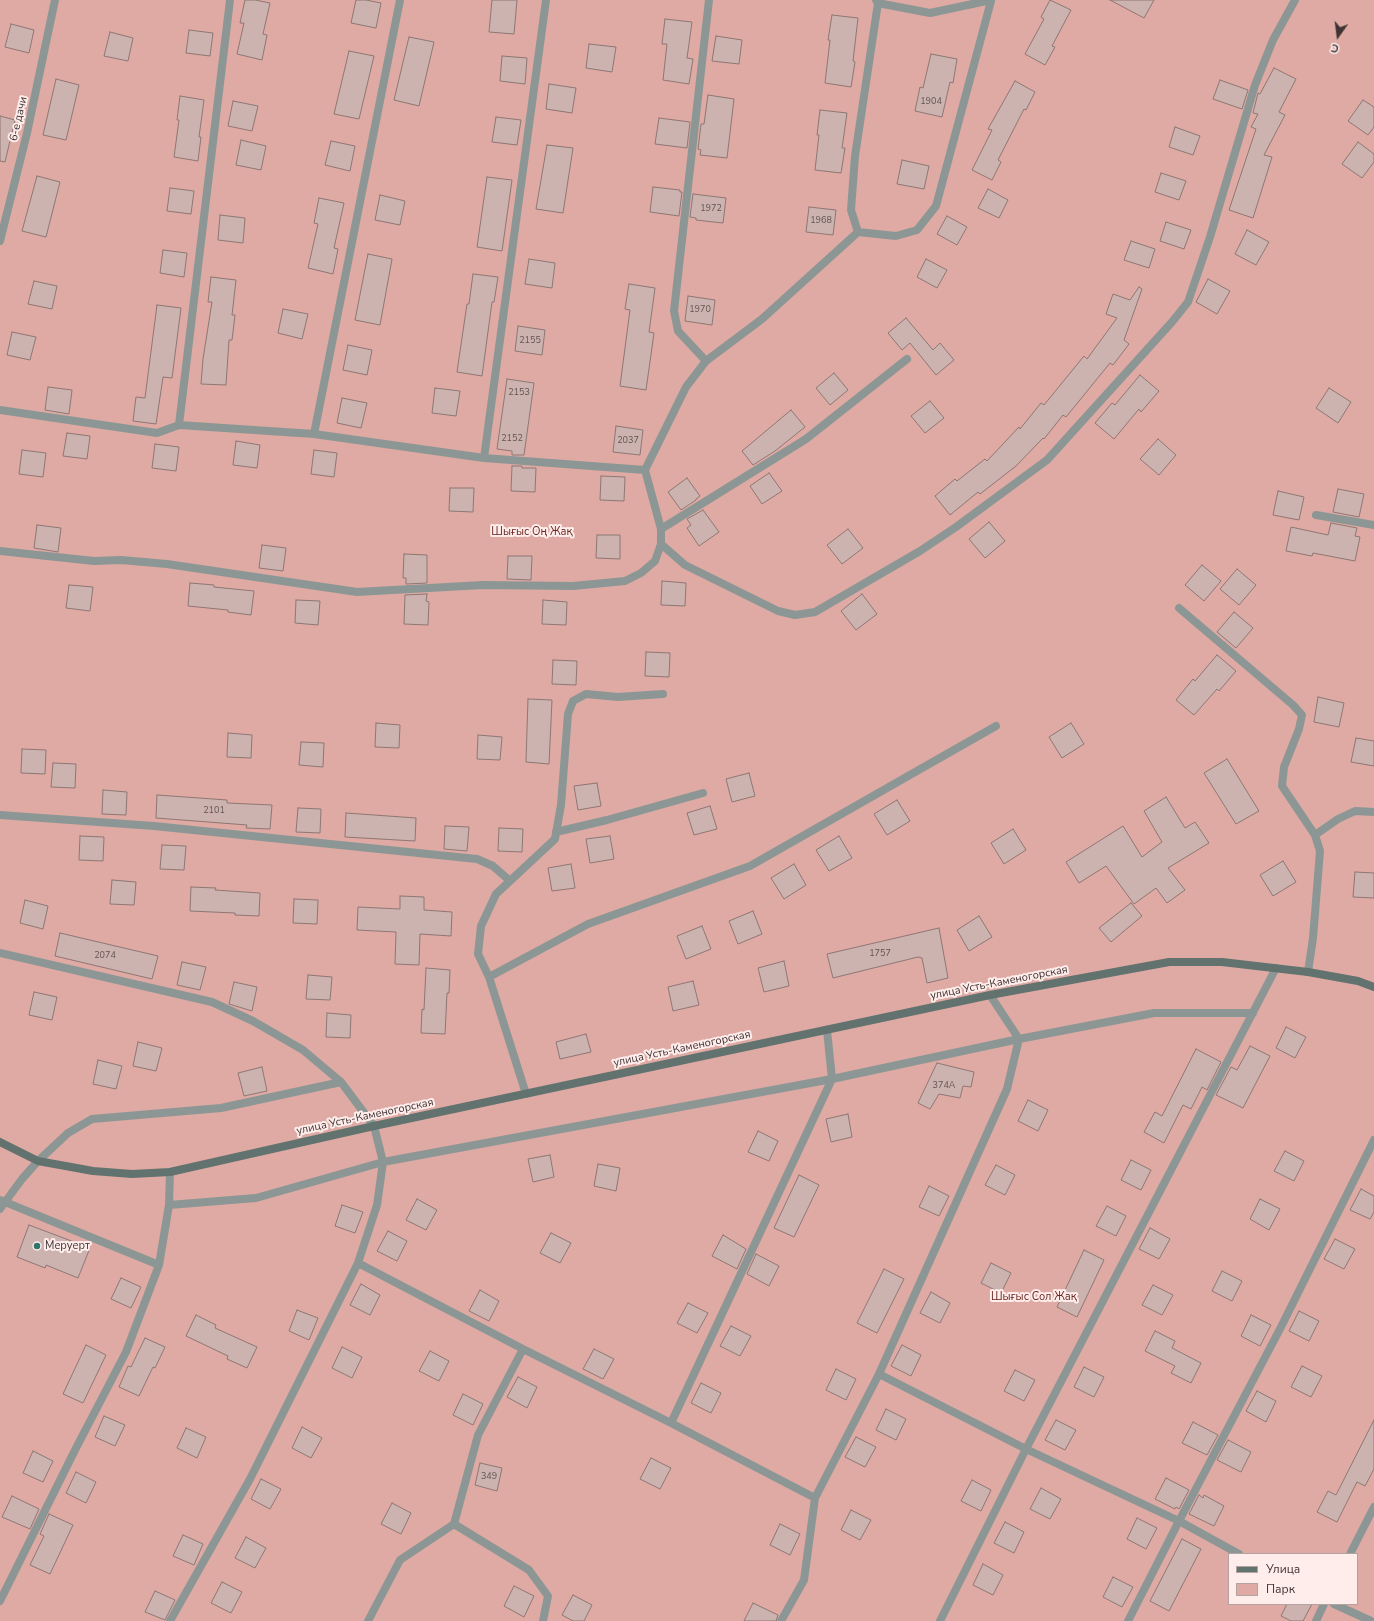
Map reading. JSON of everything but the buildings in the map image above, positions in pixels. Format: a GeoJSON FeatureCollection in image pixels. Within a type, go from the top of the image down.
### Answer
{"type":"FeatureCollection","features":[{"type":"Feature","properties":{"kind":"street","name":"6-е дачи"},"geometry":{"type":"LineString","coordinates":[[0,242],[27,133],[56,0]]}},
{"type":"Feature","properties":{"kind":"street"},"geometry":{"type":"LineString","coordinates":[[179,425],[230,0]]}},
{"type":"Feature","properties":{"kind":"street"},"geometry":{"type":"LineString","coordinates":[[314,434],[400,0]]}},
{"type":"Feature","properties":{"kind":"street"},"geometry":{"type":"LineString","coordinates":[[484,458],[546,0]]}},
{"type":"Feature","properties":{"kind":"street"},"geometry":{"type":"LineString","coordinates":[[706,361],[678,331],[674,312],[709,0]]}},
{"type":"Feature","properties":{"kind":"street"},"geometry":{"type":"LineString","coordinates":[[0,551],[94,561],[121,560],[167,564],[357,592],[483,585],[574,586],[625,581],[642,573],[655,561],[661,544],[661,529],[645,470],[686,387],[706,361],[762,319],[858,232],[896,236],[917,230],[936,206],[991,0],[930,13],[877,1],[855,156],[852,210],[858,232]]}},
{"type":"Feature","properties":{"kind":"street"},"geometry":{"type":"LineString","coordinates":[[661,544],[685,565],[778,611],[795,615],[815,612],[920,551],[956,527],[1047,460],[1172,322],[1188,302],[1210,237],[1255,84],[1273,40],[1295,0]]}},
{"type":"Feature","properties":{"kind":"street"},"geometry":{"type":"LineString","coordinates":[[661,529],[806,439],[907,359]]}},
{"type":"Feature","properties":{"kind":"street"},"geometry":{"type":"LineString","coordinates":[[0,410],[157,433],[179,425],[314,434],[484,458],[645,470]]}},
{"type":"Feature","properties":{"kind":"street"},"geometry":{"type":"LineString","coordinates":[[1316,515],[1374,525]]}},
{"type":"Feature","properties":{"kind":"street"},"geometry":{"type":"LineString","coordinates":[[1179,608],[1293,705],[1302,715],[1299,729],[1284,767],[1282,786],[1315,835],[1320,851],[1313,938],[1308,972]]}},
{"type":"Feature","properties":{"kind":"street"},"geometry":{"type":"LineString","coordinates":[[526,1094],[489,977],[478,954],[481,926],[496,894],[555,839],[561,805],[568,714],[573,701],[586,694],[618,696],[663,694]]}},
{"type":"Feature","properties":{"kind":"street"},"geometry":{"type":"LineString","coordinates":[[489,977],[588,924],[750,866],[996,726]]}},
{"type":"Feature","properties":{"kind":"street"},"geometry":{"type":"LineString","coordinates":[[556,832],[703,794]]}},
{"type":"Feature","properties":{"kind":"street"},"geometry":{"type":"LineString","coordinates":[[1315,835],[1338,819],[1355,812],[1374,812]]}},
{"type":"Feature","properties":{"kind":"street"},"geometry":{"type":"LineString","coordinates":[[0,815],[154,826],[477,859],[493,866],[510,881]]}},
{"type":"Feature","properties":{"kind":"street"},"geometry":{"type":"LineString","coordinates":[[0,953],[212,1002],[253,1021],[303,1050],[342,1082],[374,1126],[382,1162],[377,1206],[358,1263],[250,1479],[170,1621]]}},
{"type":"Feature","properties":{"kind":"street","name":"улица Усть-Каменогорская"},"geometry":{"type":"LineString","coordinates":[[0,1142],[38,1161],[117,1173],[132,1174],[170,1172],[374,1126],[990,995],[1169,962],[1222,962],[1276,968],[1358,981],[1374,987]]}},
{"type":"Feature","properties":{"kind":"street"},"geometry":{"type":"LineString","coordinates":[[940,1621],[1026,1449],[1276,968]]}},
{"type":"Feature","properties":{"kind":"street"},"geometry":{"type":"LineString","coordinates":[[780,1621],[804,1580],[815,1498],[879,1374],[1004,1096],[1019,1039],[990,995]]}},
{"type":"Feature","properties":{"kind":"street"},"geometry":{"type":"LineString","coordinates":[[169,1205],[256,1198],[382,1162],[832,1079],[1019,1039],[1154,1013],[1252,1013]]}},
{"type":"Feature","properties":{"kind":"street"},"geometry":{"type":"LineString","coordinates":[[671,1423],[832,1079],[827,1030]]}},
{"type":"Feature","properties":{"kind":"street"},"geometry":{"type":"LineString","coordinates":[[159,1265],[1,1204],[38,1161],[68,1134],[92,1118],[221,1108],[342,1082]]}},
{"type":"Feature","properties":{"kind":"street"},"geometry":{"type":"LineString","coordinates":[[1128,1621],[1178,1521],[1281,1327],[1374,1140]]}},
{"type":"Feature","properties":{"kind":"street"},"geometry":{"type":"LineString","coordinates":[[0,1601],[75,1450],[126,1352],[159,1265],[169,1205],[170,1172]]}},
{"type":"Feature","properties":{"kind":"street"},"geometry":{"type":"LineString","coordinates":[[358,1263],[815,1498]]}},
{"type":"Feature","properties":{"kind":"street"},"geometry":{"type":"LineString","coordinates":[[368,1621],[400,1560],[454,1524],[478,1435],[523,1349]]}},
{"type":"Feature","properties":{"kind":"street"},"geometry":{"type":"LineString","coordinates":[[879,1374],[1026,1449],[1178,1521],[1238,1553]]}},
{"type":"Feature","properties":{"kind":"street"},"geometry":{"type":"LineString","coordinates":[[1351,1553],[1374,1507]]}},
{"type":"Feature","properties":{"kind":"street"},"geometry":{"type":"LineString","coordinates":[[454,1524],[529,1570],[548,1596],[543,1621]]}},
{"type":"Feature","properties":{"kind":"street"},"geometry":{"type":"LineString","coordinates":[[1316,1621],[1324,1605]]}},
{"type":"Feature","properties":{"kind":"street"},"geometry":{"type":"LineString","coordinates":[[1336,1605],[1371,1621]]}},
{"type":"Feature","properties":{"kind":"green space","name":"Шығыс Оң Жақ"},"geometry":{"type":"Polygon","coordinates":[[[0,0],[1374,0],[1374,1621],[0,1621],[0,0]]]}},
{"type":"Feature","properties":{"kind":"place","name":"Меруерт"},"geometry":{"type":"Point","coordinates":[37,1246]}},
{"type":"Feature","properties":{"kind":"park label","name":"Шығыс Сол Жақ"},"geometry":{"type":"Point","coordinates":[1034,1297]}}]}
